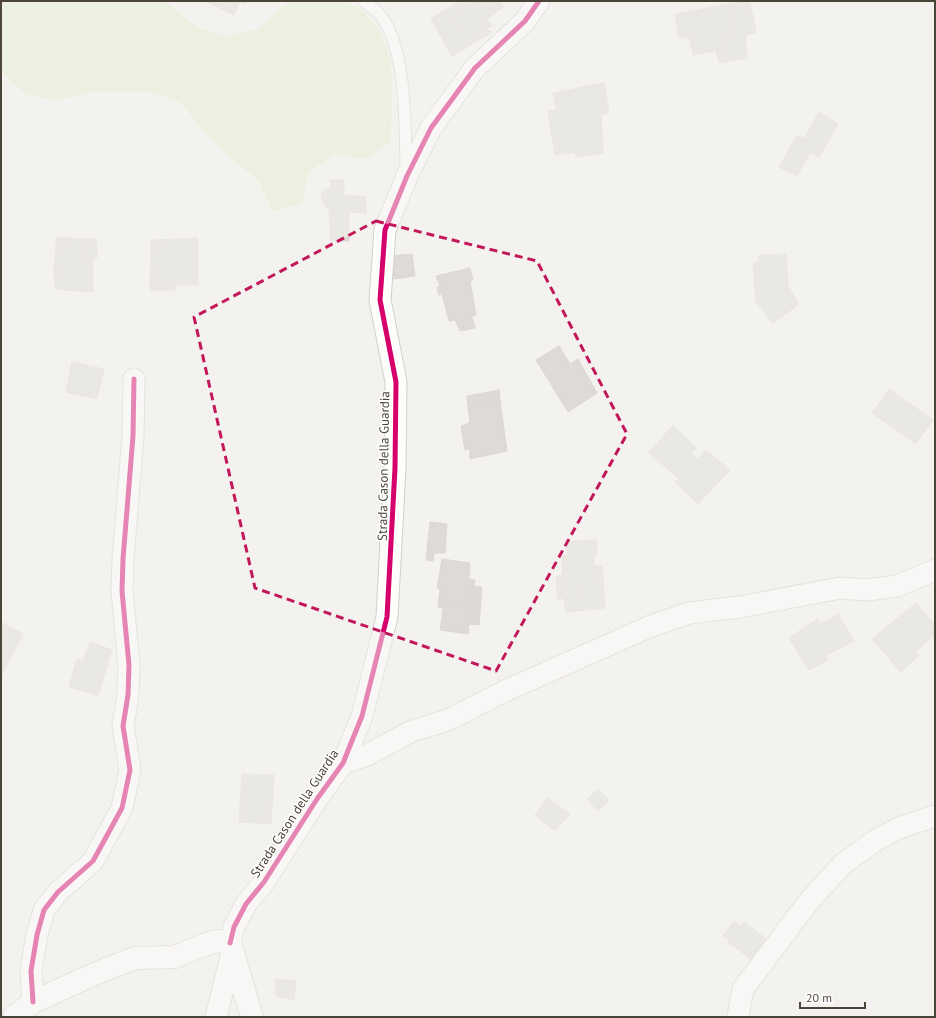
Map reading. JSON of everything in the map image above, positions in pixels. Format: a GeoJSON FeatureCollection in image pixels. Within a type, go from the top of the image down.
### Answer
{"type":"FeatureCollection","features":[{"type":"Feature","properties":{"kind":"street","name":"Strada Cason della Guardia"},"geometry":{"type":"LineString","coordinates":[[216,1017],[234,927],[246,904],[264,882],[342,763],[362,716],[387,617],[395,468],[396,382],[380,300],[381,269],[385,230],[407,176],[431,128],[475,68],[525,21],[539,1]]}},
{"type":"Feature","properties":{"kind":"street"},"geometry":{"type":"LineString","coordinates":[[33,1002],[31,971],[37,936],[44,910],[58,892],[93,861],[122,808],[130,770],[122,726],[128,695],[129,665],[122,591],[123,559],[133,436],[134,379]]}},
{"type":"Feature","properties":{"kind":"street"},"geometry":{"type":"LineString","coordinates":[[342,763],[366,755],[412,731],[448,720],[505,691],[651,626],[689,613],[740,607],[840,588],[866,590],[897,586],[935,570]]}},
{"type":"Feature","properties":{"kind":"street"},"geometry":{"type":"LineString","coordinates":[[738,1017],[743,989],[809,901],[843,864],[876,840],[901,827],[935,816]]}},
{"type":"Feature","properties":{"kind":"street"},"geometry":{"type":"LineString","coordinates":[[14,1017],[33,1002],[99,972],[135,958],[175,957],[206,944],[218,941],[231,948],[252,1017]]}},
{"type":"Feature","properties":{"kind":"lane"},"geometry":{"type":"LineString","coordinates":[[364,1],[381,16],[395,44],[401,76],[407,176]]}},
{"type":"Feature","properties":{"kind":"highlighted area"},"geometry":{"type":"Polygon","coordinates":[[[376,221],[537,261],[627,434],[496,671],[255,588],[194,317],[376,221]]]}},
{"type":"Feature","properties":{"kind":"green space"},"geometry":{"type":"Polygon","coordinates":[[[1,1],[164,1],[198,28],[227,37],[258,29],[281,7],[295,1],[345,1],[364,12],[379,30],[386,46],[391,63],[392,82],[391,141],[367,159],[335,155],[309,171],[302,203],[273,211],[258,181],[208,137],[181,103],[152,92],[89,92],[59,100],[27,95],[1,72],[1,1]]]}},
{"type":"Feature","properties":{"kind":"building"},"geometry":{"type":"Polygon","coordinates":[[[205,1],[247,1],[245,4],[240,2],[234,15],[205,1]]]}},
{"type":"Feature","properties":{"kind":"building"},"geometry":{"type":"Polygon","coordinates":[[[460,1],[477,1],[455,14],[456,17],[452,19],[465,39],[486,29],[492,32],[452,56],[431,19],[460,1]]]}},
{"type":"Feature","properties":{"kind":"building"},"geometry":{"type":"Polygon","coordinates":[[[477,1],[490,1],[498,11],[487,19],[492,26],[465,39],[452,19],[456,17],[455,14],[477,1]]]}},
{"type":"Feature","properties":{"kind":"building"},"geometry":{"type":"Polygon","coordinates":[[[490,1],[500,1],[504,7],[498,11],[490,1]]]}},
{"type":"Feature","properties":{"kind":"building"},"geometry":{"type":"Polygon","coordinates":[[[750,1],[756,32],[745,36],[747,58],[719,63],[716,50],[729,48],[728,36],[734,36],[729,4],[750,1]]]}},
{"type":"Feature","properties":{"kind":"building"},"geometry":{"type":"Polygon","coordinates":[[[729,4],[734,36],[728,36],[729,48],[693,55],[689,36],[679,38],[675,14],[729,4]]]}},
{"type":"Feature","properties":{"kind":"building"},"geometry":{"type":"Polygon","coordinates":[[[604,83],[609,113],[601,114],[603,153],[576,157],[575,152],[555,155],[548,111],[557,110],[553,93],[604,83]]]}},
{"type":"Feature","properties":{"kind":"building"},"geometry":{"type":"Polygon","coordinates":[[[819,112],[838,124],[819,157],[810,152],[797,176],[779,167],[797,135],[804,139],[819,112]]]}},
{"type":"Feature","properties":{"kind":"building"},"geometry":{"type":"Polygon","coordinates":[[[330,180],[344,180],[344,195],[366,197],[366,213],[349,212],[349,241],[331,241],[329,210],[321,199],[322,193],[326,189],[331,188],[330,180]]]}},
{"type":"Feature","properties":{"kind":"building"},"geometry":{"type":"Polygon","coordinates":[[[56,238],[66,238],[67,248],[56,247],[56,238]]]}},
{"type":"Feature","properties":{"kind":"building"},"geometry":{"type":"Polygon","coordinates":[[[66,238],[88,239],[86,258],[93,257],[93,292],[64,290],[63,270],[54,270],[56,247],[67,248],[66,238]]]}},
{"type":"Feature","properties":{"kind":"building"},"geometry":{"type":"Polygon","coordinates":[[[198,238],[198,285],[159,285],[158,240],[198,238]]]}},
{"type":"Feature","properties":{"kind":"building"},"geometry":{"type":"Polygon","coordinates":[[[88,239],[96,239],[97,258],[86,258],[88,239]]]}},
{"type":"Feature","properties":{"kind":"building"},"geometry":{"type":"Polygon","coordinates":[[[151,240],[158,240],[159,285],[175,285],[175,290],[150,290],[151,240]]]}},
{"type":"Feature","properties":{"kind":"building"},"geometry":{"type":"Polygon","coordinates":[[[412,254],[415,276],[394,279],[391,256],[412,254]]]}},
{"type":"Feature","properties":{"kind":"building"},"geometry":{"type":"Polygon","coordinates":[[[786,254],[788,286],[799,304],[773,323],[756,302],[753,264],[758,263],[759,255],[786,254]]]}},
{"type":"Feature","properties":{"kind":"building"},"geometry":{"type":"Polygon","coordinates":[[[470,268],[473,280],[470,281],[476,315],[472,316],[475,328],[460,331],[455,320],[449,321],[442,294],[439,295],[437,287],[440,286],[436,276],[470,268]]]}},
{"type":"Feature","properties":{"kind":"building"},"geometry":{"type":"Polygon","coordinates":[[[54,270],[63,270],[64,290],[55,289],[54,270]]]}},
{"type":"Feature","properties":{"kind":"building"},"geometry":{"type":"Polygon","coordinates":[[[559,346],[570,364],[578,359],[597,393],[568,412],[536,360],[559,346]]]}},
{"type":"Feature","properties":{"kind":"building"},"geometry":{"type":"Polygon","coordinates":[[[72,362],[104,369],[97,399],[66,392],[72,362]]]}},
{"type":"Feature","properties":{"kind":"building"},"geometry":{"type":"Polygon","coordinates":[[[889,389],[933,420],[916,444],[872,413],[889,389]]]}},
{"type":"Feature","properties":{"kind":"building"},"geometry":{"type":"Polygon","coordinates":[[[499,390],[500,400],[468,406],[467,396],[499,390]]]}},
{"type":"Feature","properties":{"kind":"building"},"geometry":{"type":"Polygon","coordinates":[[[500,400],[507,451],[470,459],[470,449],[465,450],[461,426],[470,423],[468,406],[500,400]]]}},
{"type":"Feature","properties":{"kind":"building"},"geometry":{"type":"Polygon","coordinates":[[[673,425],[696,448],[691,453],[697,459],[706,450],[730,470],[698,504],[675,482],[679,479],[649,453],[673,425]]]}},
{"type":"Feature","properties":{"kind":"building"},"geometry":{"type":"Polygon","coordinates":[[[430,522],[447,524],[445,553],[434,553],[433,561],[426,560],[430,522]]]}},
{"type":"Feature","properties":{"kind":"building"},"geometry":{"type":"Polygon","coordinates":[[[596,540],[597,555],[593,556],[595,584],[579,585],[579,597],[564,598],[562,556],[567,556],[567,542],[596,540]]]}},
{"type":"Feature","properties":{"kind":"building"},"geometry":{"type":"Polygon","coordinates":[[[442,559],[470,563],[469,579],[475,580],[470,608],[444,604],[443,608],[438,607],[440,589],[437,588],[442,559]]]}},
{"type":"Feature","properties":{"kind":"building"},"geometry":{"type":"Polygon","coordinates":[[[594,566],[602,566],[605,608],[566,612],[564,598],[579,597],[579,585],[595,584],[594,566]]]}},
{"type":"Feature","properties":{"kind":"building"},"geometry":{"type":"Polygon","coordinates":[[[564,574],[564,598],[558,599],[556,577],[564,574]]]}},
{"type":"Feature","properties":{"kind":"building"},"geometry":{"type":"Polygon","coordinates":[[[473,586],[482,587],[479,625],[469,624],[468,634],[440,630],[444,604],[470,608],[473,586]]]}},
{"type":"Feature","properties":{"kind":"building"},"geometry":{"type":"Polygon","coordinates":[[[916,603],[935,625],[935,635],[916,651],[919,655],[901,672],[872,639],[916,603]]]}},
{"type":"Feature","properties":{"kind":"building"},"geometry":{"type":"Polygon","coordinates":[[[838,614],[854,641],[825,656],[828,660],[809,670],[789,638],[817,619],[821,624],[838,614]]]}},
{"type":"Feature","properties":{"kind":"building"},"geometry":{"type":"Polygon","coordinates":[[[1,622],[23,634],[1,676],[1,622]]]}},
{"type":"Feature","properties":{"kind":"building"},"geometry":{"type":"Polygon","coordinates":[[[90,642],[112,650],[98,695],[69,687],[77,659],[83,661],[90,642]]]}},
{"type":"Feature","properties":{"kind":"building"},"geometry":{"type":"Polygon","coordinates":[[[242,774],[274,775],[271,824],[239,822],[242,774]]]}},
{"type":"Feature","properties":{"kind":"building"},"geometry":{"type":"Polygon","coordinates":[[[599,789],[609,801],[598,811],[587,799],[599,789]]]}},
{"type":"Feature","properties":{"kind":"building"},"geometry":{"type":"Polygon","coordinates":[[[547,798],[570,814],[555,831],[535,815],[547,798]]]}},
{"type":"Feature","properties":{"kind":"building"},"geometry":{"type":"Polygon","coordinates":[[[734,921],[741,926],[744,922],[769,941],[753,961],[728,942],[729,940],[723,936],[734,921]]]}},
{"type":"Feature","properties":{"kind":"building"},"geometry":{"type":"Polygon","coordinates":[[[275,979],[296,981],[294,1000],[276,996],[275,979]]]}},
{"type":"Feature","properties":{"kind":"cycle path"},"geometry":{"type":"LineString","coordinates":[[230,943],[234,927],[246,904],[264,882],[317,799],[343,763],[362,716],[387,617],[395,468],[396,382],[380,300],[385,230],[407,176],[431,128],[475,68],[525,21],[539,1]]}},
{"type":"Feature","properties":{"kind":"cycle path"},"geometry":{"type":"LineString","coordinates":[[33,1002],[31,971],[37,935],[44,910],[58,892],[93,861],[122,808],[130,770],[123,726],[128,695],[129,665],[122,591],[123,559],[133,436],[134,379]]}}]}
